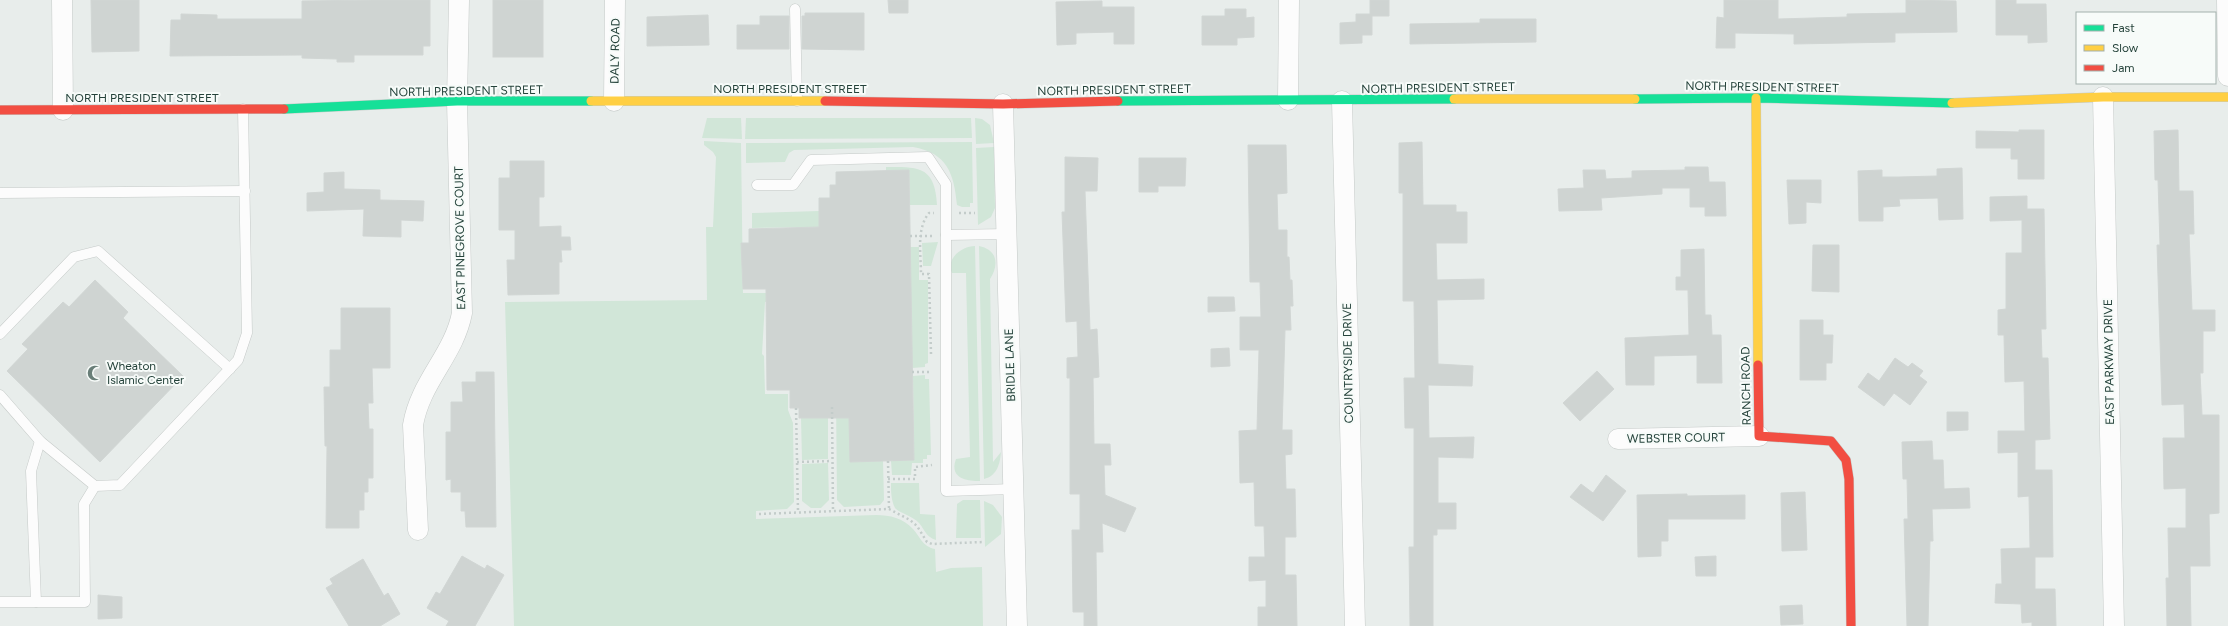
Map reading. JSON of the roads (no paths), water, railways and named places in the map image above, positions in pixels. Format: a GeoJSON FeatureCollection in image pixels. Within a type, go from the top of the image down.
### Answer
{"type":"FeatureCollection","features":[{"type":"Feature","properties":{"kind":"street"},"geometry":{"type":"LineString","coordinates":[[62,0],[64,110]]}},
{"type":"Feature","properties":{"kind":"street","name":"EAST PINEGROVE COURT"},"geometry":{"type":"LineString","coordinates":[[418,530],[413,425],[415,414],[423,390],[453,342],[462,313],[457,101],[459,0]]}},
{"type":"Feature","properties":{"kind":"street","name":"DALY ROAD"},"geometry":{"type":"LineString","coordinates":[[614,101],[615,0]]}},
{"type":"Feature","properties":{"kind":"street"},"geometry":{"type":"LineString","coordinates":[[1288,100],[1289,0]]}},
{"type":"Feature","properties":{"kind":"street"},"geometry":{"type":"LineString","coordinates":[[2227,0],[2228,76]]}},
{"type":"Feature","properties":{"kind":"street","name":"NORTH PRESIDENT STREET"},"geometry":{"type":"LineString","coordinates":[[0,110],[244,109],[457,101],[797,101],[1003,104],[1114,101],[1756,98],[1974,104],[2103,97],[2228,97]]}},
{"type":"Feature","properties":{"kind":"street","name":"EAST PARKWAY DRIVE"},"geometry":{"type":"LineString","coordinates":[[2103,97],[2114,626]]}},
{"type":"Feature","properties":{"kind":"street","name":"RANCH ROAD"},"geometry":{"type":"LineString","coordinates":[[1756,98],[1759,436],[1831,441],[1846,460],[1849,479],[1851,626]]}},
{"type":"Feature","properties":{"kind":"street","name":"COUNTRYSIDE DRIVE"},"geometry":{"type":"LineString","coordinates":[[1342,101],[1355,626]]}},
{"type":"Feature","properties":{"kind":"street","name":"BRIDLE LANE"},"geometry":{"type":"LineString","coordinates":[[1003,104],[1017,626]]}},
{"type":"Feature","properties":{"kind":"street","name":"WEBSTER COURT"},"geometry":{"type":"LineString","coordinates":[[1618,439],[1759,436]]}},
{"type":"Feature","properties":{"kind":"lane"},"geometry":{"type":"LineString","coordinates":[[795,9],[797,101]]}},
{"type":"Feature","properties":{"kind":"lane"},"geometry":{"type":"LineString","coordinates":[[0,395],[40,441],[94,486],[120,485],[238,360],[247,333],[244,109]]}},
{"type":"Feature","properties":{"kind":"lane"},"geometry":{"type":"LineString","coordinates":[[757,185],[793,185],[812,160],[928,157],[946,184],[946,213],[941,235],[946,491],[1014,489]]}},
{"type":"Feature","properties":{"kind":"lane"},"geometry":{"type":"LineString","coordinates":[[0,193],[245,191]]}},
{"type":"Feature","properties":{"kind":"lane"},"geometry":{"type":"LineString","coordinates":[[941,235],[1007,234]]}},
{"type":"Feature","properties":{"kind":"lane"},"geometry":{"type":"LineString","coordinates":[[0,334],[74,257],[98,251],[230,369]]}},
{"type":"Feature","properties":{"kind":"lane"},"geometry":{"type":"LineString","coordinates":[[36,602],[31,470],[40,441]]}},
{"type":"Feature","properties":{"kind":"lane"},"geometry":{"type":"LineString","coordinates":[[0,602],[85,602],[84,504],[94,486]]}},
{"type":"Feature","properties":{"kind":"place","name":"Wheaton Islamic Center"},"geometry":{"type":"Point","coordinates":[95,373]}}]}
